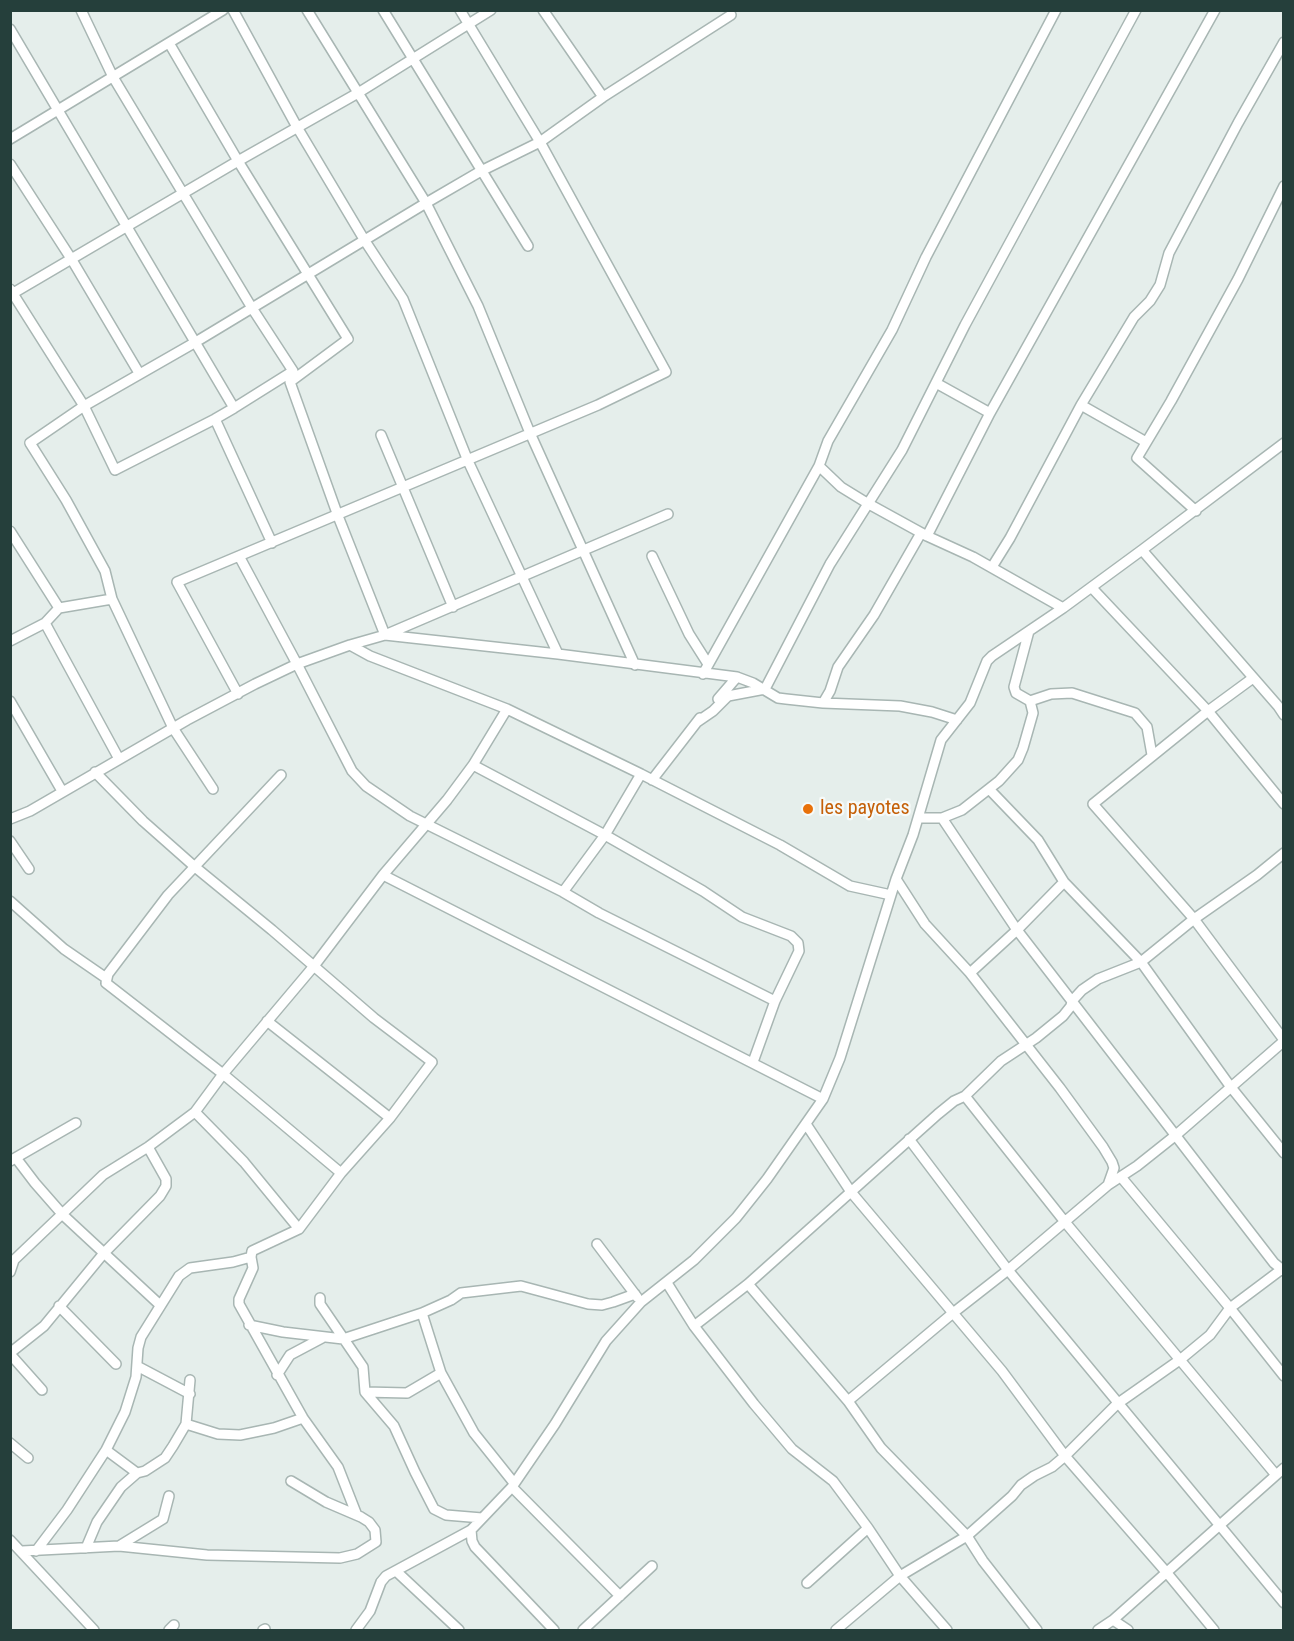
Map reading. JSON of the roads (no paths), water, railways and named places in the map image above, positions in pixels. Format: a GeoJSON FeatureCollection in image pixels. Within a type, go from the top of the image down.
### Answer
{"type":"FeatureCollection","features":[{"type":"Feature","properties":{"kind":"street"},"geometry":{"type":"LineString","coordinates":[[81,10],[113,77],[252,308],[293,371],[290,382],[338,516],[385,635]]}},
{"type":"Feature","properties":{"kind":"street"},"geometry":{"type":"LineString","coordinates":[[10,138],[223,10]]}},
{"type":"Feature","properties":{"kind":"street"},"geometry":{"type":"LineString","coordinates":[[234,10],[297,127],[365,241],[404,299],[468,461],[558,654]]}},
{"type":"Feature","properties":{"kind":"street"},"geometry":{"type":"LineString","coordinates":[[307,10],[426,203],[478,306],[530,433],[635,665]]}},
{"type":"Feature","properties":{"kind":"street"},"geometry":{"type":"LineString","coordinates":[[383,10],[528,246]]}},
{"type":"Feature","properties":{"kind":"street"},"geometry":{"type":"LineString","coordinates":[[238,694],[177,582],[468,461],[598,405],[666,372],[540,142],[460,10]]}},
{"type":"Feature","properties":{"kind":"street"},"geometry":{"type":"LineString","coordinates":[[293,371],[234,408],[115,470],[84,406],[11,293],[72,260],[358,93],[491,10]]}},
{"type":"Feature","properties":{"kind":"street"},"geometry":{"type":"LineString","coordinates":[[543,10],[603,97]]}},
{"type":"Feature","properties":{"kind":"street"},"geometry":{"type":"LineString","coordinates":[[703,674],[819,466],[828,441],[892,330],[926,257],[1056,10]]}},
{"type":"Feature","properties":{"kind":"street"},"geometry":{"type":"LineString","coordinates":[[765,689],[830,564],[902,450],[965,325],[1137,10]]}},
{"type":"Feature","properties":{"kind":"street"},"geometry":{"type":"LineString","coordinates":[[823,703],[830,691],[838,667],[874,615],[924,534],[1215,10]]}},
{"type":"Feature","properties":{"kind":"street"},"geometry":{"type":"LineString","coordinates":[[213,789],[173,728],[112,599],[105,571],[66,500],[30,443],[84,406],[194,343],[426,203],[540,142],[603,97],[731,15]]}},
{"type":"Feature","properties":{"kind":"street"},"geometry":{"type":"LineString","coordinates":[[10,29],[234,408]]}},
{"type":"Feature","properties":{"kind":"street"},"geometry":{"type":"LineString","coordinates":[[992,567],[1010,538],[1081,405],[1134,317],[1155,294],[1160,285],[1169,253],[1284,42]]}},
{"type":"Feature","properties":{"kind":"street"},"geometry":{"type":"LineString","coordinates":[[170,43],[238,161],[348,339],[290,382]]}},
{"type":"Feature","properties":{"kind":"street"},"geometry":{"type":"LineString","coordinates":[[10,164],[72,260],[139,373]]}},
{"type":"Feature","properties":{"kind":"street"},"geometry":{"type":"LineString","coordinates":[[1196,511],[1137,458],[1171,402],[1284,186]]}},
{"type":"Feature","properties":{"kind":"street"},"geometry":{"type":"LineString","coordinates":[[936,383],[990,413]]}},
{"type":"Feature","properties":{"kind":"street"},"geometry":{"type":"LineString","coordinates":[[1081,405],[1146,442]]}},
{"type":"Feature","properties":{"kind":"street"},"geometry":{"type":"LineString","coordinates":[[214,418],[272,543]]}},
{"type":"Feature","properties":{"kind":"street"},"geometry":{"type":"LineString","coordinates":[[381,435],[453,607]]}},
{"type":"Feature","properties":{"kind":"street"},"geometry":{"type":"LineString","coordinates":[[359,1630],[386,1576],[471,1530],[513,1485],[555,1424],[596,1354],[616,1328],[641,1302],[710,1246],[736,1218],[767,1179],[823,1098],[840,1058],[941,740],[970,703],[987,661],[1092,588],[1284,442]]}},
{"type":"Feature","properties":{"kind":"street"},"geometry":{"type":"LineString","coordinates":[[819,466],[841,487],[867,503],[992,567],[1063,608]]}},
{"type":"Feature","properties":{"kind":"street"},"geometry":{"type":"LineString","coordinates":[[10,819],[30,811],[173,728],[297,664],[385,635],[668,514]]}},
{"type":"Feature","properties":{"kind":"street"},"geometry":{"type":"LineString","coordinates":[[10,531],[58,608]]}},
{"type":"Feature","properties":{"kind":"street"},"geometry":{"type":"LineString","coordinates":[[1143,550],[1284,715]]}},
{"type":"Feature","properties":{"kind":"street"},"geometry":{"type":"LineString","coordinates":[[239,556],[352,771],[366,786],[410,816],[775,1001]]}},
{"type":"Feature","properties":{"kind":"street"},"geometry":{"type":"LineString","coordinates":[[652,556],[689,634],[708,664]]}},
{"type":"Feature","properties":{"kind":"street"},"geometry":{"type":"LineString","coordinates":[[1092,588],[1208,711],[1284,804]]}},
{"type":"Feature","properties":{"kind":"street"},"geometry":{"type":"LineString","coordinates":[[10,641],[45,623],[58,608],[112,599]]}},
{"type":"Feature","properties":{"kind":"street"},"geometry":{"type":"LineString","coordinates":[[45,623],[119,759]]}},
{"type":"Feature","properties":{"kind":"street"},"geometry":{"type":"LineString","coordinates":[[918,818],[942,818],[962,810],[1010,770],[1023,748],[1034,713],[1030,701],[1016,693],[1014,687],[1029,631]]}},
{"type":"Feature","properties":{"kind":"street"},"geometry":{"type":"LineString","coordinates":[[385,635],[738,677],[765,689],[778,698],[823,703],[900,706],[957,720]]}},
{"type":"Feature","properties":{"kind":"street"},"geometry":{"type":"LineString","coordinates":[[350,645],[370,656],[507,709],[780,844],[849,886],[891,895]]}},
{"type":"Feature","properties":{"kind":"street"},"geometry":{"type":"LineString","coordinates":[[652,780],[697,722],[738,677]]}},
{"type":"Feature","properties":{"kind":"street"},"geometry":{"type":"LineString","coordinates":[[848,1401],[1108,1185],[1176,1136],[1230,1086],[1284,1041],[1194,919],[1093,804],[1152,755],[1253,678]]}},
{"type":"Feature","properties":{"kind":"street"},"geometry":{"type":"LineString","coordinates":[[697,722],[713,711],[728,696],[765,689]]}},
{"type":"Feature","properties":{"kind":"street"},"geometry":{"type":"LineString","coordinates":[[1030,701],[1051,694],[1072,693],[1135,713],[1147,727],[1152,755]]}},
{"type":"Feature","properties":{"kind":"street"},"geometry":{"type":"LineString","coordinates":[[10,701],[62,791]]}},
{"type":"Feature","properties":{"kind":"street"},"geometry":{"type":"LineString","coordinates":[[10,1272],[12,1257],[63,1215],[103,1175],[148,1147],[195,1112],[223,1074],[314,966],[383,875],[473,765],[507,709]]}},
{"type":"Feature","properties":{"kind":"street"},"geometry":{"type":"LineString","coordinates":[[473,765],[605,835],[703,891],[742,917],[791,936],[798,943],[799,951],[775,1001],[753,1062]]}},
{"type":"Feature","properties":{"kind":"street"},"geometry":{"type":"LineString","coordinates":[[95,772],[143,821],[195,867],[374,1018],[432,1062],[390,1118],[341,1173],[299,1229],[252,1251],[253,1268],[239,1299],[249,1325],[277,1375],[303,1418],[338,1467],[356,1513]]}},
{"type":"Feature","properties":{"kind":"street"},"geometry":{"type":"LineString","coordinates":[[563,892],[605,835],[641,774]]}},
{"type":"Feature","properties":{"kind":"street"},"geometry":{"type":"LineString","coordinates":[[106,978],[149,918],[281,775]]}},
{"type":"Feature","properties":{"kind":"street"},"geometry":{"type":"LineString","coordinates":[[989,789],[1038,840],[1064,882],[1141,962],[1230,1086],[1284,1153]]}},
{"type":"Feature","properties":{"kind":"street"},"geometry":{"type":"LineString","coordinates":[[843,1629],[900,1576],[967,1536],[1022,1485],[1052,1467],[1117,1404],[1181,1359],[1210,1335],[1230,1308],[1283,1270],[1274,1263],[1017,930],[942,818]]}},
{"type":"Feature","properties":{"kind":"street"},"geometry":{"type":"LineString","coordinates":[[10,841],[29,869]]}},
{"type":"Feature","properties":{"kind":"street"},"geometry":{"type":"LineString","coordinates":[[694,1326],[748,1284],[909,1139],[954,1101],[965,1096],[1001,1061],[1063,1016],[1082,990],[1098,979],[1141,962],[1194,919],[1284,853]]}},
{"type":"Feature","properties":{"kind":"street"},"geometry":{"type":"LineString","coordinates":[[383,875],[823,1098]]}},
{"type":"Feature","properties":{"kind":"street"},"geometry":{"type":"LineString","coordinates":[[896,879],[925,924],[969,974],[1060,1088],[1109,1156],[1114,1168],[1108,1185]]}},
{"type":"Feature","properties":{"kind":"street"},"geometry":{"type":"LineString","coordinates":[[969,974],[1064,882]]}},
{"type":"Feature","properties":{"kind":"street"},"geometry":{"type":"LineString","coordinates":[[10,901],[64,949],[106,978],[109,987],[223,1074],[341,1173]]}},
{"type":"Feature","properties":{"kind":"street"},"geometry":{"type":"LineString","coordinates":[[267,1021],[390,1118]]}},
{"type":"Feature","properties":{"kind":"street"},"geometry":{"type":"LineString","coordinates":[[965,1096],[1065,1222],[1280,1472],[1113,1620],[1098,1630]]}},
{"type":"Feature","properties":{"kind":"street"},"geometry":{"type":"LineString","coordinates":[[195,1112],[244,1162],[299,1229]]}},
{"type":"Feature","properties":{"kind":"street"},"geometry":{"type":"LineString","coordinates":[[76,1123],[13,1159],[63,1215],[160,1305]]}},
{"type":"Feature","properties":{"kind":"street"},"geometry":{"type":"LineString","coordinates":[[806,1124],[851,1192],[1002,1371],[1065,1456],[1214,1630]]}},
{"type":"Feature","properties":{"kind":"street"},"geometry":{"type":"LineString","coordinates":[[909,1139],[1008,1270],[1284,1603]]}},
{"type":"Feature","properties":{"kind":"street"},"geometry":{"type":"LineString","coordinates":[[42,1390],[10,1353],[44,1326],[104,1253],[160,1196],[166,1186],[166,1179],[148,1147]]}},
{"type":"Feature","properties":{"kind":"street"},"geometry":{"type":"LineString","coordinates":[[1121,1177],[1284,1376]]}},
{"type":"Feature","properties":{"kind":"street"},"geometry":{"type":"LineString","coordinates":[[597,1244],[641,1302]]}},
{"type":"Feature","properties":{"kind":"street"},"geometry":{"type":"LineString","coordinates":[[36,1551],[67,1510],[106,1450],[125,1412],[137,1366],[141,1337],[179,1276],[190,1268],[251,1257]]}},
{"type":"Feature","properties":{"kind":"street"},"geometry":{"type":"LineString","coordinates":[[667,1283],[694,1326],[753,1404],[792,1449],[833,1481],[900,1576],[947,1630]]}},
{"type":"Feature","properties":{"kind":"street"},"geometry":{"type":"LineString","coordinates":[[748,1284],[848,1401],[881,1448],[967,1536],[983,1561],[1037,1630]]}},
{"type":"Feature","properties":{"kind":"street"},"geometry":{"type":"LineString","coordinates":[[249,1325],[322,1338],[343,1339],[422,1313],[461,1293],[521,1286],[588,1304],[602,1305],[635,1294]]}},
{"type":"Feature","properties":{"kind":"street"},"geometry":{"type":"LineString","coordinates":[[320,1298],[320,1304],[363,1367],[365,1392],[394,1426],[434,1509],[446,1515],[482,1518]]}},
{"type":"Feature","properties":{"kind":"street"},"geometry":{"type":"LineString","coordinates":[[59,1306],[116,1364]]}},
{"type":"Feature","properties":{"kind":"street"},"geometry":{"type":"LineString","coordinates":[[422,1313],[441,1373],[474,1433],[513,1485],[620,1596]]}},
{"type":"Feature","properties":{"kind":"street"},"geometry":{"type":"LineString","coordinates":[[277,1375],[290,1354],[322,1338]]}},
{"type":"Feature","properties":{"kind":"street"},"geometry":{"type":"LineString","coordinates":[[137,1366],[190,1394]]}},
{"type":"Feature","properties":{"kind":"street"},"geometry":{"type":"LineString","coordinates":[[365,1392],[407,1393],[441,1373]]}},
{"type":"Feature","properties":{"kind":"street"},"geometry":{"type":"LineString","coordinates":[[86,1548],[110,1502],[121,1487],[137,1473],[145,1471],[165,1458],[186,1424],[190,1380]]}},
{"type":"Feature","properties":{"kind":"street"},"geometry":{"type":"LineString","coordinates":[[186,1424],[218,1434],[240,1436],[303,1418]]}},
{"type":"Feature","properties":{"kind":"street"},"geometry":{"type":"LineString","coordinates":[[10,1443],[28,1458]]}},
{"type":"Feature","properties":{"kind":"street"},"geometry":{"type":"LineString","coordinates":[[106,1450],[137,1473]]}},
{"type":"Feature","properties":{"kind":"street"},"geometry":{"type":"LineString","coordinates":[[22,1551],[119,1546],[207,1555],[340,1558],[357,1554],[376,1542],[375,1530],[369,1522],[356,1513],[326,1502],[291,1481]]}},
{"type":"Feature","properties":{"kind":"street"},"geometry":{"type":"LineString","coordinates":[[119,1546],[163,1519],[169,1496]]}},
{"type":"Feature","properties":{"kind":"street"},"geometry":{"type":"LineString","coordinates":[[807,1583],[868,1528]]}},
{"type":"Feature","properties":{"kind":"street"},"geometry":{"type":"LineString","coordinates":[[471,1530],[475,1547],[554,1630]]}},
{"type":"Feature","properties":{"kind":"street"},"geometry":{"type":"LineString","coordinates":[[10,1540],[94,1630]]}},
{"type":"Feature","properties":{"kind":"street"},"geometry":{"type":"LineString","coordinates":[[583,1630],[652,1566]]}},
{"type":"Feature","properties":{"kind":"street"},"geometry":{"type":"LineString","coordinates":[[396,1571],[459,1630]]}},
{"type":"Feature","properties":{"kind":"street"},"geometry":{"type":"LineString","coordinates":[[1113,1620],[1128,1630]]}},
{"type":"Feature","properties":{"kind":"place","name":"les payotes"},"geometry":{"type":"Point","coordinates":[808,809]}}]}
